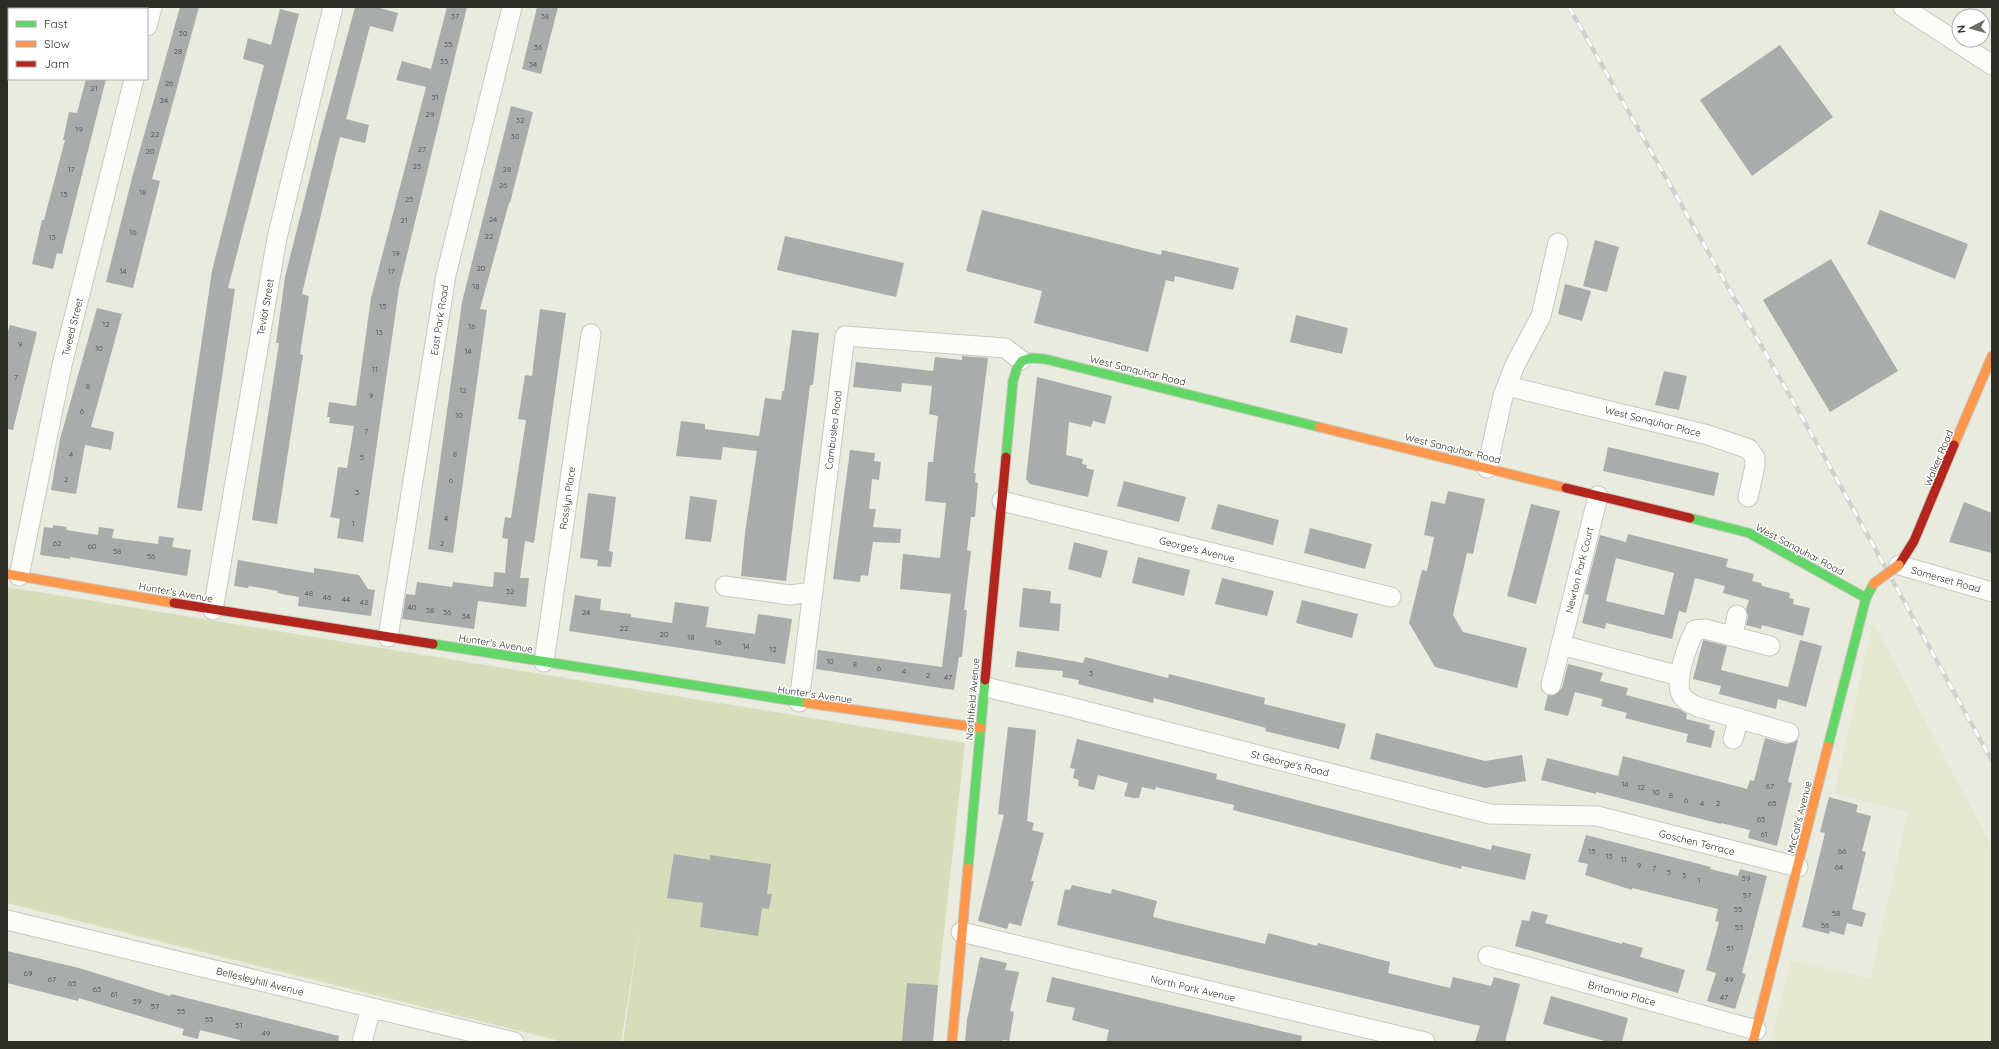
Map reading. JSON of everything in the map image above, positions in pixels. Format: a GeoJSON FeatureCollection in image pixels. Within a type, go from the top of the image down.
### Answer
{"type":"FeatureCollection","features":[{"type":"Feature","properties":{"kind":"street"},"geometry":{"type":"LineString","coordinates":[[148,22],[152,7]]}},
{"type":"Feature","properties":{"kind":"street","name":"Teviot Street"},"geometry":{"type":"LineString","coordinates":[[213,610],[277,238],[333,7]]}},
{"type":"Feature","properties":{"kind":"street","name":"East Park Road"},"geometry":{"type":"LineString","coordinates":[[388,637],[446,275],[512,7]]}},
{"type":"Feature","properties":{"kind":"street"},"geometry":{"type":"LineString","coordinates":[[1903,7],[1992,64]]}},
{"type":"Feature","properties":{"kind":"street","name":"Tweed Street"},"geometry":{"type":"LineString","coordinates":[[13,575],[62,365],[134,80]]}},
{"type":"Feature","properties":{"kind":"street"},"geometry":{"type":"LineString","coordinates":[[1487,468],[1503,396],[1515,365],[1541,316],[1558,243]]}},
{"type":"Feature","properties":{"kind":"street","name":"Rosslyn Place"},"geometry":{"type":"LineString","coordinates":[[544,662],[591,334]]}},
{"type":"Feature","properties":{"kind":"street","name":"Cambuslea Road"},"geometry":{"type":"LineString","coordinates":[[799,702],[845,336],[1005,348],[1021,360]]}},
{"type":"Feature","properties":{"kind":"street","name":"Walker Road"},"geometry":{"type":"LineString","coordinates":[[1899,565],[1914,542],[1992,356]]}},
{"type":"Feature","properties":{"kind":"street","name":"West Sanquhar Road"},"geometry":{"type":"LineString","coordinates":[[1021,360],[1031,357],[1045,359],[1749,534],[1866,598]]}},
{"type":"Feature","properties":{"kind":"street","name":"Northfield Avenue"},"geometry":{"type":"LineString","coordinates":[[952,1042],[1013,381],[1016,367],[1021,360]]}},
{"type":"Feature","properties":{"kind":"street","name":"West Sanquhar Place"},"geometry":{"type":"LineString","coordinates":[[1507,386],[1708,435],[1742,446],[1749,450],[1754,458],[1755,466],[1748,497]]}},
{"type":"Feature","properties":{"kind":"street","name":"Newton Park Court"},"geometry":{"type":"LineString","coordinates":[[1551,685],[1598,496]]}},
{"type":"Feature","properties":{"kind":"street","name":"George's Avenue"},"geometry":{"type":"LineString","coordinates":[[1002,501],[1392,597]]}},
{"type":"Feature","properties":{"kind":"street","name":"McCall's Avenue"},"geometry":{"type":"LineString","coordinates":[[1754,1036],[1866,598],[1873,584],[1899,565]]}},
{"type":"Feature","properties":{"kind":"street","name":"Somerset Road"},"geometry":{"type":"LineString","coordinates":[[1899,565],[1992,592]]}},
{"type":"Feature","properties":{"kind":"street","name":"Hunter's Avenue"},"geometry":{"type":"LineString","coordinates":[[13,575],[213,610],[799,702],[981,728]]}},
{"type":"Feature","properties":{"kind":"street"},"geometry":{"type":"LineString","coordinates":[[725,586],[790,595],[813,592]]}},
{"type":"Feature","properties":{"kind":"street"},"geometry":{"type":"LineString","coordinates":[[1733,636],[1737,615]]}},
{"type":"Feature","properties":{"kind":"street"},"geometry":{"type":"LineString","coordinates":[[1770,646],[1705,628],[1695,630],[1690,640],[1680,676],[1680,691],[1687,702],[1789,733]]}},
{"type":"Feature","properties":{"kind":"street"},"geometry":{"type":"LineString","coordinates":[[1561,644],[1680,676]]}},
{"type":"Feature","properties":{"kind":"street","name":"St George's Road"},"geometry":{"type":"LineString","coordinates":[[985,687],[1070,707],[1490,814],[1597,816]]}},
{"type":"Feature","properties":{"kind":"street"},"geometry":{"type":"LineString","coordinates":[[1733,740],[1739,718]]}},
{"type":"Feature","properties":{"kind":"street","name":"Goschen Terrace"},"geometry":{"type":"LineString","coordinates":[[1597,816],[1798,867]]}},
{"type":"Feature","properties":{"kind":"street","name":"Bellesleyhill Avenue"},"geometry":{"type":"LineString","coordinates":[[7,920],[514,1042]]}},
{"type":"Feature","properties":{"kind":"street","name":"North Park Avenue"},"geometry":{"type":"LineString","coordinates":[[961,932],[1426,1042]]}},
{"type":"Feature","properties":{"kind":"street","name":"Britannia Place"},"geometry":{"type":"LineString","coordinates":[[1488,956],[1754,1036]]}},
{"type":"Feature","properties":{"kind":"street"},"geometry":{"type":"LineString","coordinates":[[362,1042],[371,1008]]}},
{"type":"Feature","properties":{"kind":"shaded area"},"geometry":{"type":"Polygon","coordinates":[[[7,587],[965,743],[933,1042],[623,1042],[641,918],[621,1042],[564,1042],[7,903],[7,587]]]}},
{"type":"Feature","properties":{"kind":"shaded area"},"geometry":{"type":"Polygon","coordinates":[[[1873,622],[1992,847],[1992,1042],[1770,1042],[1791,960],[1870,979],[1908,812],[1834,794],[1873,622]]]}},
{"type":"Feature","properties":{"kind":"building"},"geometry":{"type":"Polygon","coordinates":[[[180,7],[199,7],[152,179],[160,181],[133,288],[106,282],[132,178],[180,7]]]}},
{"type":"Feature","properties":{"kind":"building"},"geometry":{"type":"Polygon","coordinates":[[[355,7],[376,7],[398,13],[393,32],[370,26],[346,119],[369,125],[365,143],[340,137],[309,264],[302,294],[309,296],[300,354],[303,355],[277,524],[252,520],[279,343],[276,343],[285,277],[321,133],[355,7]]]}},
{"type":"Feature","properties":{"kind":"building"},"geometry":{"type":"Polygon","coordinates":[[[447,7],[467,7],[399,288],[363,542],[337,538],[340,519],[330,517],[338,467],[347,468],[354,426],[329,423],[330,417],[327,417],[329,402],[356,406],[371,298],[426,87],[396,80],[402,61],[431,69],[447,7]]]}},
{"type":"Feature","properties":{"kind":"building"},"geometry":{"type":"Polygon","coordinates":[[[537,7],[558,7],[541,74],[522,69],[537,7]]]}},
{"type":"Feature","properties":{"kind":"building"},"geometry":{"type":"Polygon","coordinates":[[[280,9],[299,14],[228,288],[235,289],[202,511],[177,508],[212,271],[264,65],[243,59],[248,38],[271,45],[280,9]]]}},
{"type":"Feature","properties":{"kind":"building"},"geometry":{"type":"Polygon","coordinates":[[[1780,45],[1833,117],[1752,176],[1700,100],[1780,45]]]}},
{"type":"Feature","properties":{"kind":"building"},"geometry":{"type":"Polygon","coordinates":[[[86,80],[106,80],[62,254],[57,253],[53,269],[32,264],[42,220],[44,220],[65,140],[63,140],[69,112],[77,113],[86,80]]]}},
{"type":"Feature","properties":{"kind":"building"},"geometry":{"type":"Polygon","coordinates":[[[511,106],[533,112],[510,203],[480,309],[487,310],[453,553],[428,549],[462,302],[511,106]]]}},
{"type":"Feature","properties":{"kind":"building"},"geometry":{"type":"Polygon","coordinates":[[[982,210],[1161,255],[1162,250],[1239,268],[1233,290],[1175,276],[1174,282],[1166,280],[1148,352],[1034,323],[1042,291],[966,271],[982,210]]]}},
{"type":"Feature","properties":{"kind":"building"},"geometry":{"type":"Polygon","coordinates":[[[1880,210],[1968,244],[1955,279],[1867,244],[1880,210]]]}},
{"type":"Feature","properties":{"kind":"building"},"geometry":{"type":"Polygon","coordinates":[[[785,236],[904,263],[896,297],[777,270],[785,236]]]}},
{"type":"Feature","properties":{"kind":"building"},"geometry":{"type":"Polygon","coordinates":[[[1595,240],[1619,247],[1607,292],[1583,286],[1595,240]]]}},
{"type":"Feature","properties":{"kind":"building"},"geometry":{"type":"Polygon","coordinates":[[[1831,259],[1898,371],[1830,412],[1763,300],[1831,259]]]}},
{"type":"Feature","properties":{"kind":"building"},"geometry":{"type":"Polygon","coordinates":[[[1565,284],[1591,291],[1582,321],[1558,314],[1565,284]]]}},
{"type":"Feature","properties":{"kind":"building"},"geometry":{"type":"Polygon","coordinates":[[[97,308],[122,314],[91,427],[114,432],[111,450],[85,445],[76,494],[51,490],[60,439],[97,308]]]}},
{"type":"Feature","properties":{"kind":"building"},"geometry":{"type":"Polygon","coordinates":[[[540,309],[566,313],[534,543],[525,541],[520,578],[529,578],[526,607],[478,601],[474,629],[402,619],[406,594],[415,595],[417,582],[452,587],[453,582],[493,587],[494,572],[505,573],[508,539],[502,538],[505,517],[511,518],[526,420],[518,419],[525,375],[532,376],[540,309]]]}},
{"type":"Feature","properties":{"kind":"building"},"geometry":{"type":"Polygon","coordinates":[[[1296,315],[1348,328],[1342,354],[1290,342],[1296,315]]]}},
{"type":"Feature","properties":{"kind":"building"},"geometry":{"type":"Polygon","coordinates":[[[10,325],[37,332],[13,430],[7,429],[7,335],[10,325]]]}},
{"type":"Feature","properties":{"kind":"building"},"geometry":{"type":"Polygon","coordinates":[[[792,330],[819,333],[813,385],[810,385],[786,581],[741,576],[745,533],[757,451],[723,447],[721,460],[676,456],[681,421],[705,424],[705,429],[759,436],[765,398],[781,400],[782,391],[784,391],[792,330]]]}},
{"type":"Feature","properties":{"kind":"building"},"geometry":{"type":"Polygon","coordinates":[[[962,356],[988,358],[974,473],[976,473],[975,482],[978,483],[975,517],[971,517],[967,550],[971,551],[964,610],[967,610],[962,657],[959,657],[954,690],[816,669],[818,650],[942,667],[951,594],[900,589],[903,554],[940,558],[946,503],[925,501],[928,462],[933,462],[938,416],[929,414],[932,386],[902,383],[901,392],[853,387],[856,362],[933,371],[935,357],[962,360],[962,356]]]}},
{"type":"Feature","properties":{"kind":"building"},"geometry":{"type":"Polygon","coordinates":[[[1664,371],[1687,376],[1679,410],[1655,405],[1664,371]]]}},
{"type":"Feature","properties":{"kind":"building"},"geometry":{"type":"Polygon","coordinates":[[[1037,377],[1112,396],[1105,424],[1093,421],[1091,427],[1069,422],[1066,455],[1083,459],[1082,464],[1087,465],[1086,468],[1094,470],[1088,497],[1030,484],[1026,479],[1037,377]]]}},
{"type":"Feature","properties":{"kind":"building"},"geometry":{"type":"Polygon","coordinates":[[[1608,447],[1719,473],[1714,496],[1603,471],[1608,447]]]}},
{"type":"Feature","properties":{"kind":"building"},"geometry":{"type":"Polygon","coordinates":[[[850,450],[875,453],[874,461],[881,462],[879,480],[872,479],[869,509],[876,509],[873,527],[901,529],[900,543],[873,542],[868,576],[861,575],[860,582],[833,579],[850,450]]]}},
{"type":"Feature","properties":{"kind":"building"},"geometry":{"type":"Polygon","coordinates":[[[1124,481],[1186,497],[1179,522],[1117,506],[1124,481]]]}},
{"type":"Feature","properties":{"kind":"building"},"geometry":{"type":"Polygon","coordinates":[[[1448,491],[1485,499],[1473,554],[1467,553],[1453,615],[1463,632],[1527,648],[1517,688],[1435,667],[1409,623],[1422,570],[1427,571],[1434,537],[1424,535],[1431,501],[1445,504],[1448,491]]]}},
{"type":"Feature","properties":{"kind":"building"},"geometry":{"type":"Polygon","coordinates":[[[588,493],[616,497],[609,551],[613,552],[611,567],[597,566],[598,560],[580,558],[588,493]]]}},
{"type":"Feature","properties":{"kind":"building"},"geometry":{"type":"Polygon","coordinates":[[[690,496],[717,500],[711,542],[685,539],[690,496]]]}},
{"type":"Feature","properties":{"kind":"building"},"geometry":{"type":"Polygon","coordinates":[[[1964,502],[1992,513],[1992,553],[1949,542],[1964,502]]]}},
{"type":"Feature","properties":{"kind":"building"},"geometry":{"type":"Polygon","coordinates":[[[1218,504],[1279,520],[1273,545],[1211,529],[1218,504]]]}},
{"type":"Feature","properties":{"kind":"building"},"geometry":{"type":"Polygon","coordinates":[[[1531,504],[1560,511],[1536,604],[1507,596],[1531,504]]]}},
{"type":"Feature","properties":{"kind":"building"},"geometry":{"type":"Polygon","coordinates":[[[53,525],[67,527],[66,530],[98,535],[99,527],[114,529],[112,538],[158,544],[159,536],[174,538],[172,547],[191,550],[187,576],[70,557],[70,559],[40,555],[44,527],[53,528],[53,525]]]}},
{"type":"Feature","properties":{"kind":"building"},"geometry":{"type":"Polygon","coordinates":[[[1310,528],[1372,544],[1365,569],[1304,553],[1310,528]]]}},
{"type":"Feature","properties":{"kind":"building"},"geometry":{"type":"Polygon","coordinates":[[[1628,534],[1728,559],[1726,567],[1754,574],[1752,581],[1761,583],[1762,586],[1790,593],[1789,598],[1794,599],[1793,604],[1810,608],[1803,636],[1762,625],[1761,629],[1746,625],[1748,617],[1746,610],[1749,600],[1723,593],[1725,586],[1695,578],[1686,613],[1679,611],[1672,639],[1606,623],[1605,629],[1582,623],[1589,595],[1585,594],[1600,535],[1626,542],[1628,534]],[[1616,558],[1606,601],[1664,615],[1674,573],[1616,558]]]}},
{"type":"Feature","properties":{"kind":"building"},"geometry":{"type":"Polygon","coordinates":[[[1074,542],[1108,551],[1101,578],[1068,569],[1074,542]]]}},
{"type":"Feature","properties":{"kind":"building"},"geometry":{"type":"Polygon","coordinates":[[[1138,557],[1190,570],[1184,596],[1132,583],[1138,557]]]}},
{"type":"Feature","properties":{"kind":"building"},"geometry":{"type":"Polygon","coordinates":[[[238,560],[314,573],[314,568],[359,575],[368,589],[375,590],[371,616],[298,606],[299,597],[277,593],[278,591],[249,586],[248,588],[234,586],[238,560]]]}},
{"type":"Feature","properties":{"kind":"building"},"geometry":{"type":"Polygon","coordinates":[[[1222,578],[1274,591],[1267,616],[1215,604],[1222,578]]]}},
{"type":"Feature","properties":{"kind":"building"},"geometry":{"type":"Polygon","coordinates":[[[1023,588],[1051,591],[1050,603],[1061,604],[1059,631],[1019,627],[1023,588]]]}},
{"type":"Feature","properties":{"kind":"building"},"geometry":{"type":"Polygon","coordinates":[[[575,595],[601,599],[600,610],[631,614],[631,617],[672,623],[675,602],[709,607],[706,627],[755,634],[758,614],[792,619],[785,664],[569,631],[575,595]]]}},
{"type":"Feature","properties":{"kind":"building"},"geometry":{"type":"Polygon","coordinates":[[[1302,600],[1358,614],[1352,638],[1296,623],[1302,600]]]}},
{"type":"Feature","properties":{"kind":"building"},"geometry":{"type":"Polygon","coordinates":[[[1703,640],[1727,646],[1721,670],[1788,687],[1800,640],[1822,646],[1806,707],[1778,699],[1776,709],[1719,694],[1721,686],[1693,679],[1703,640]]]}},
{"type":"Feature","properties":{"kind":"building"},"geometry":{"type":"Polygon","coordinates":[[[1017,651],[1083,663],[1085,657],[1168,678],[1169,674],[1265,698],[1264,704],[1346,724],[1339,749],[1265,731],[1266,728],[1154,698],[1153,703],[1078,684],[1079,680],[1062,677],[1063,671],[1015,667],[1017,651]]]}},
{"type":"Feature","properties":{"kind":"building"},"geometry":{"type":"Polygon","coordinates":[[[1568,664],[1603,673],[1600,681],[1628,688],[1626,695],[1679,709],[1687,714],[1686,719],[1710,725],[1709,729],[1715,731],[1711,748],[1686,742],[1688,734],[1625,718],[1627,713],[1601,706],[1603,699],[1575,692],[1568,716],[1544,710],[1548,695],[1554,695],[1562,688],[1568,664]]]}},
{"type":"Feature","properties":{"kind":"building"},"geometry":{"type":"Polygon","coordinates":[[[1008,727],[1036,730],[1027,821],[1034,823],[1032,830],[1044,833],[1031,881],[1034,881],[1021,926],[1009,923],[1007,929],[978,921],[1004,815],[998,814],[1008,727]]]}},
{"type":"Feature","properties":{"kind":"building"},"geometry":{"type":"Polygon","coordinates":[[[1376,733],[1485,761],[1522,755],[1526,781],[1485,788],[1370,759],[1376,733]]]}},
{"type":"Feature","properties":{"kind":"building"},"geometry":{"type":"Polygon","coordinates":[[[1765,738],[1786,744],[1798,740],[1788,782],[1792,783],[1777,846],[1748,838],[1750,830],[1541,780],[1547,758],[1618,776],[1623,756],[1747,789],[1750,780],[1754,781],[1765,738]]]}},
{"type":"Feature","properties":{"kind":"building"},"geometry":{"type":"Polygon","coordinates":[[[1077,739],[1217,774],[1216,779],[1491,850],[1492,845],[1531,854],[1525,880],[1462,866],[1461,869],[1233,810],[1234,805],[1156,787],[1155,790],[1142,787],[1139,798],[1133,798],[1124,796],[1128,783],[1098,775],[1094,790],[1078,786],[1079,780],[1073,778],[1075,769],[1070,768],[1077,739]]]}},
{"type":"Feature","properties":{"kind":"building"},"geometry":{"type":"Polygon","coordinates":[[[1829,797],[1858,805],[1856,812],[1871,816],[1862,851],[1866,852],[1852,909],[1866,913],[1862,927],[1847,923],[1844,935],[1830,931],[1829,934],[1802,927],[1825,833],[1820,832],[1829,797]]]}},
{"type":"Feature","properties":{"kind":"building"},"geometry":{"type":"Polygon","coordinates":[[[1586,835],[1711,867],[1710,869],[1738,876],[1740,869],[1767,876],[1742,973],[1746,974],[1735,1009],[1707,1001],[1716,973],[1706,970],[1719,922],[1715,921],[1718,909],[1632,888],[1632,890],[1585,875],[1588,864],[1578,862],[1586,835]]]}},
{"type":"Feature","properties":{"kind":"building"},"geometry":{"type":"Polygon","coordinates":[[[674,854],[710,860],[710,855],[771,864],[767,894],[772,894],[769,909],[762,908],[758,936],[700,927],[703,903],[667,898],[674,854]]]}},
{"type":"Feature","properties":{"kind":"building"},"geometry":{"type":"Polygon","coordinates":[[[1072,885],[1111,894],[1112,889],[1157,901],[1153,917],[1265,944],[1268,933],[1317,946],[1318,943],[1390,962],[1388,973],[1450,988],[1453,977],[1491,986],[1494,977],[1520,984],[1505,1042],[1475,1042],[1480,1026],[1057,925],[1065,889],[1070,890],[1072,885]]]}},
{"type":"Feature","properties":{"kind":"building"},"geometry":{"type":"Polygon","coordinates":[[[1532,911],[1548,915],[1545,923],[1622,944],[1622,942],[1643,948],[1640,957],[1685,970],[1678,993],[1515,946],[1522,920],[1529,921],[1532,911]]]}},
{"type":"Feature","properties":{"kind":"building"},"geometry":{"type":"Polygon","coordinates":[[[7,951],[79,968],[170,996],[171,994],[339,1036],[338,1042],[240,1042],[240,1040],[200,1030],[198,1039],[182,1035],[184,1029],[79,998],[78,1001],[7,983],[7,951]]]}},
{"type":"Feature","properties":{"kind":"building"},"geometry":{"type":"Polygon","coordinates":[[[980,957],[1007,963],[1005,970],[1019,972],[1010,1011],[1014,1012],[1009,1041],[965,1042],[967,1020],[980,957]]]}},
{"type":"Feature","properties":{"kind":"building"},"geometry":{"type":"Polygon","coordinates":[[[1052,977],[1302,1036],[1301,1042],[1106,1042],[1109,1030],[1072,1020],[1075,1008],[1046,1002],[1052,977]]]}},
{"type":"Feature","properties":{"kind":"building"},"geometry":{"type":"Polygon","coordinates":[[[907,983],[938,985],[933,1042],[902,1042],[907,983]]]}},
{"type":"Feature","properties":{"kind":"building"},"geometry":{"type":"Polygon","coordinates":[[[1551,996],[1628,1018],[1622,1042],[1608,1042],[1543,1024],[1551,996]]]}},
{"type":"Feature","properties":{"kind":"railway"},"geometry":{"type":"LineString","coordinates":[[1569,7],[1824,456],[1992,761]]}},
{"type":"Feature","properties":{"kind":"traffic: fast"},"geometry":{"type":"LineString","coordinates":[[1006,457],[1013,381],[1017,368],[1022,361],[1031,358],[1045,359],[1319,427]]}},
{"type":"Feature","properties":{"kind":"traffic: fast"},"geometry":{"type":"LineString","coordinates":[[1690,518],[1749,533],[1866,598]]}},
{"type":"Feature","properties":{"kind":"traffic: fast"},"geometry":{"type":"LineString","coordinates":[[1828,746],[1866,598],[1873,585]]}},
{"type":"Feature","properties":{"kind":"traffic: fast"},"geometry":{"type":"LineString","coordinates":[[433,644],[807,703]]}},
{"type":"Feature","properties":{"kind":"traffic: fast"},"geometry":{"type":"LineString","coordinates":[[968,868],[985,680]]}},
{"type":"Feature","properties":{"kind":"traffic: slow"},"geometry":{"type":"LineString","coordinates":[[1954,445],[1992,356]]}},
{"type":"Feature","properties":{"kind":"traffic: slow"},"geometry":{"type":"LineString","coordinates":[[1319,427],[1566,488]]}},
{"type":"Feature","properties":{"kind":"traffic: slow"},"geometry":{"type":"LineString","coordinates":[[1873,584],[1899,565]]}},
{"type":"Feature","properties":{"kind":"traffic: slow"},"geometry":{"type":"LineString","coordinates":[[7,574],[174,603]]}},
{"type":"Feature","properties":{"kind":"traffic: slow"},"geometry":{"type":"LineString","coordinates":[[807,703],[981,728]]}},
{"type":"Feature","properties":{"kind":"traffic: slow"},"geometry":{"type":"LineString","coordinates":[[1753,1042],[1828,746]]}},
{"type":"Feature","properties":{"kind":"traffic: slow"},"geometry":{"type":"LineString","coordinates":[[952,1042],[968,868]]}},
{"type":"Feature","properties":{"kind":"traffic: jam"},"geometry":{"type":"LineString","coordinates":[[1899,565],[1914,541],[1954,445]]}},
{"type":"Feature","properties":{"kind":"traffic: jam"},"geometry":{"type":"LineString","coordinates":[[985,680],[1006,457]]}},
{"type":"Feature","properties":{"kind":"traffic: jam"},"geometry":{"type":"LineString","coordinates":[[1566,488],[1690,518]]}},
{"type":"Feature","properties":{"kind":"traffic: jam"},"geometry":{"type":"LineString","coordinates":[[174,603],[433,644]]}}]}
